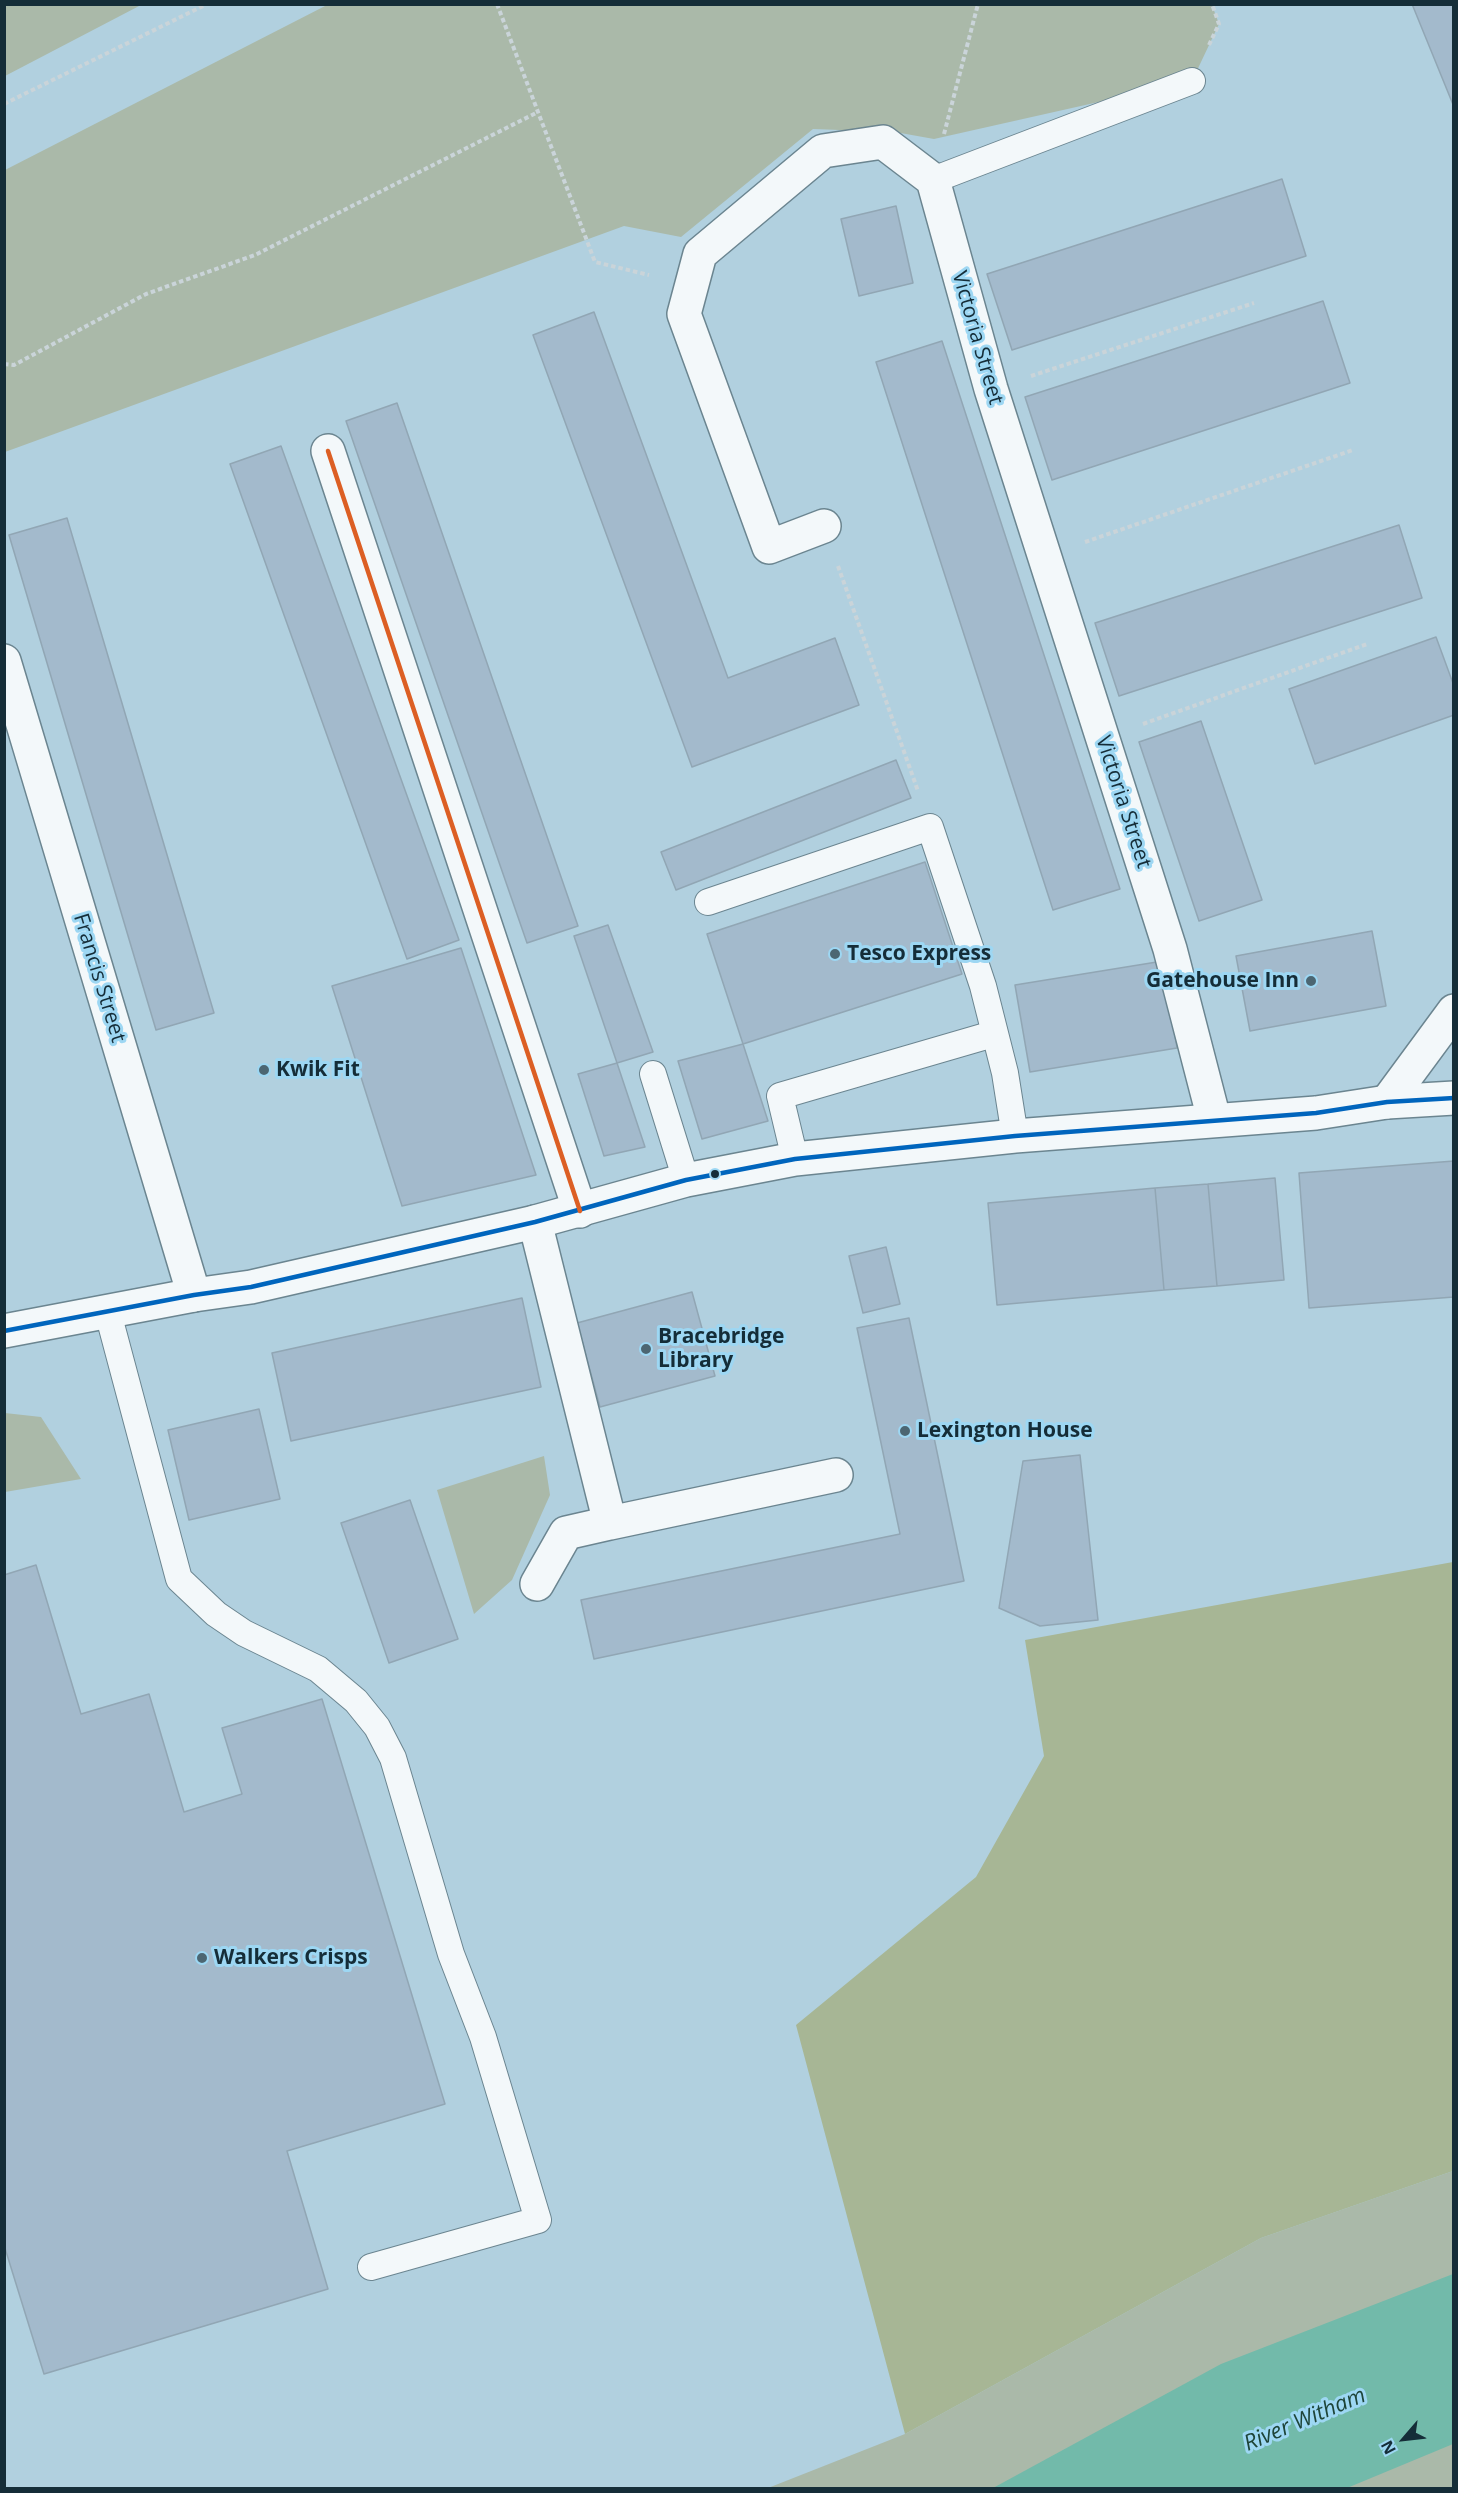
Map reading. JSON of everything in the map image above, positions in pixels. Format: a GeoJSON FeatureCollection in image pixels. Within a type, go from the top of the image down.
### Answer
{"type":"FeatureCollection","features":[{"type":"Feature","properties":{"kind":"street"},"geometry":{"type":"LineString","coordinates":[[824,526],[769,547],[684,314],[700,254],[823,152],[883,142],[933,180]]}},
{"type":"Feature","properties":{"kind":"street","name":"Victoria Street"},"geometry":{"type":"LineString","coordinates":[[933,180],[991,389],[1170,949],[1214,1119]]}},
{"type":"Feature","properties":{"kind":"street"},"geometry":{"type":"LineString","coordinates":[[328,451],[580,1210]]}},
{"type":"Feature","properties":{"kind":"street","name":"Francis Street"},"geometry":{"type":"LineString","coordinates":[[4,661],[194,1295]]}},
{"type":"Feature","properties":{"kind":"street"},"geometry":{"type":"LineString","coordinates":[[1387,1102],[1454,1011]]}},
{"type":"Feature","properties":{"kind":"street"},"geometry":{"type":"LineString","coordinates":[[4,1331],[194,1295],[250,1287],[535,1222],[686,1180],[795,1159],[1015,1136],[1316,1113],[1387,1102],[1454,1098]]}},
{"type":"Feature","properties":{"kind":"street"},"geometry":{"type":"LineString","coordinates":[[535,1222],[610,1523]]}},
{"type":"Feature","properties":{"kind":"street"},"geometry":{"type":"LineString","coordinates":[[537,1584],[566,1533],[836,1475]]}},
{"type":"Feature","properties":{"kind":"lane"},"geometry":{"type":"LineString","coordinates":[[933,180],[1192,81]]}},
{"type":"Feature","properties":{"kind":"lane"},"geometry":{"type":"LineString","coordinates":[[708,902],[930,826],[983,986],[993,1034],[1005,1074],[1015,1136]]}},
{"type":"Feature","properties":{"kind":"lane"},"geometry":{"type":"LineString","coordinates":[[795,1159],[780,1096],[993,1034]]}},
{"type":"Feature","properties":{"kind":"lane"},"geometry":{"type":"LineString","coordinates":[[653,1074],[686,1180]]}},
{"type":"Feature","properties":{"kind":"lane"},"geometry":{"type":"LineString","coordinates":[[108,1313],[179,1579],[216,1614],[244,1633],[318,1669],[356,1701],[377,1727],[393,1758],[451,1954],[483,2037],[538,2220],[372,2267]]}},
{"type":"Feature","properties":{"kind":"path"},"geometry":{"type":"LineString","coordinates":[[4,104],[207,4]]}},
{"type":"Feature","properties":{"kind":"path"},"geometry":{"type":"LineString","coordinates":[[497,4],[595,262],[648,275],[700,254]]}},
{"type":"Feature","properties":{"kind":"path"},"geometry":{"type":"LineString","coordinates":[[933,180],[978,4]]}},
{"type":"Feature","properties":{"kind":"path"},"geometry":{"type":"LineString","coordinates":[[4,364],[14,364],[146,294],[255,255],[538,112]]}},
{"type":"Feature","properties":{"kind":"path"},"geometry":{"type":"LineString","coordinates":[[991,389],[1254,303]]}},
{"type":"Feature","properties":{"kind":"path"},"geometry":{"type":"LineString","coordinates":[[1044,555],[1353,450]]}},
{"type":"Feature","properties":{"kind":"path"},"geometry":{"type":"LineString","coordinates":[[824,526],[930,826]]}},
{"type":"Feature","properties":{"kind":"path"},"geometry":{"type":"LineString","coordinates":[[1102,738],[1366,644]]}},
{"type":"Feature","properties":{"kind":"shaded area"},"geometry":{"type":"Polygon","coordinates":[[[5,4],[140,4],[141,5],[5,76],[5,4]]]}},
{"type":"Feature","properties":{"kind":"shaded area"},"geometry":{"type":"Polygon","coordinates":[[[327,5],[1212,5],[1219,24],[1192,81],[934,139],[895,132],[813,129],[681,237],[624,226],[5,452],[5,170],[327,5]]]}},
{"type":"Feature","properties":{"kind":"shaded area"},"geometry":{"type":"Polygon","coordinates":[[[5,1413],[41,1417],[81,1479],[5,1492],[5,1413]]]}},
{"type":"Feature","properties":{"kind":"shaded area"},"geometry":{"type":"Polygon","coordinates":[[[544,1456],[550,1495],[512,1580],[474,1614],[437,1490],[544,1456]]]}},
{"type":"Feature","properties":{"kind":"shaded area"},"geometry":{"type":"Polygon","coordinates":[[[1453,1562],[1453,2171],[1261,2238],[905,2434],[796,2025],[976,1877],[1044,1756],[1025,1640],[1453,1562]]]}},
{"type":"Feature","properties":{"kind":"shaded area"},"geometry":{"type":"Polygon","coordinates":[[[1453,2171],[1453,2488],[768,2488],[905,2434],[1261,2238],[1453,2171]]]}},
{"type":"Feature","properties":{"kind":"water","name":"River Witham"},"geometry":{"type":"Polygon","coordinates":[[[1453,2274],[1453,2444],[1347,2488],[993,2488],[1221,2364],[1453,2274]]]}},
{"type":"Feature","properties":{"kind":"building"},"geometry":{"type":"Polygon","coordinates":[[[1412,4],[1454,4],[1454,107],[1412,4]]]}},
{"type":"Feature","properties":{"kind":"building"},"geometry":{"type":"Polygon","coordinates":[[[1282,179],[1306,256],[1012,350],[987,274],[1282,179]]]}},
{"type":"Feature","properties":{"kind":"building"},"geometry":{"type":"Polygon","coordinates":[[[896,206],[913,283],[859,296],[841,219],[896,206]]]}},
{"type":"Feature","properties":{"kind":"building"},"geometry":{"type":"Polygon","coordinates":[[[1323,301],[1350,383],[1052,480],[1025,397],[1323,301]]]}},
{"type":"Feature","properties":{"kind":"building"},"geometry":{"type":"Polygon","coordinates":[[[594,312],[728,678],[835,638],[859,705],[692,767],[533,335],[594,312]]]}},
{"type":"Feature","properties":{"kind":"building"},"geometry":{"type":"Polygon","coordinates":[[[942,341],[1120,889],[1053,910],[876,362],[942,341]]]}},
{"type":"Feature","properties":{"kind":"building"},"geometry":{"type":"Polygon","coordinates":[[[397,403],[578,926],[527,943],[346,421],[397,403]]]}},
{"type":"Feature","properties":{"kind":"building"},"geometry":{"type":"Polygon","coordinates":[[[281,446],[459,940],[407,959],[230,464],[281,446]]]}},
{"type":"Feature","properties":{"kind":"building"},"geometry":{"type":"Polygon","coordinates":[[[67,518],[214,1013],[156,1030],[9,535],[67,518]]]}},
{"type":"Feature","properties":{"kind":"building"},"geometry":{"type":"Polygon","coordinates":[[[1399,525],[1422,598],[1119,696],[1095,623],[1399,525]]]}},
{"type":"Feature","properties":{"kind":"building"},"geometry":{"type":"Polygon","coordinates":[[[1436,637],[1454,686],[1454,715],[1315,764],[1289,689],[1436,637]]]}},
{"type":"Feature","properties":{"kind":"building"},"geometry":{"type":"Polygon","coordinates":[[[1201,721],[1262,900],[1199,921],[1139,742],[1201,721]]]}},
{"type":"Feature","properties":{"kind":"building"},"geometry":{"type":"Polygon","coordinates":[[[896,760],[911,798],[676,890],[661,852],[896,760]]]}},
{"type":"Feature","properties":{"kind":"building","name":"Tesco Express"},"geometry":{"type":"Polygon","coordinates":[[[925,862],[962,974],[743,1044],[707,934],[925,862]]]}},
{"type":"Feature","properties":{"kind":"building"},"geometry":{"type":"Polygon","coordinates":[[[608,925],[653,1052],[617,1063],[574,936],[608,925]]]}},
{"type":"Feature","properties":{"kind":"building","name":"Gatehouse Inn"},"geometry":{"type":"Polygon","coordinates":[[[1372,931],[1386,1006],[1250,1031],[1236,956],[1372,931]]]}},
{"type":"Feature","properties":{"kind":"building"},"geometry":{"type":"Polygon","coordinates":[[[461,948],[536,1175],[402,1206],[332,986],[461,948]]]}},
{"type":"Feature","properties":{"kind":"building"},"geometry":{"type":"Polygon","coordinates":[[[1163,961],[1177,1048],[1030,1072],[1015,985],[1163,961]]]}},
{"type":"Feature","properties":{"kind":"building"},"geometry":{"type":"Polygon","coordinates":[[[743,1044],[768,1121],[702,1139],[678,1061],[743,1044]]]}},
{"type":"Feature","properties":{"kind":"building"},"geometry":{"type":"Polygon","coordinates":[[[617,1063],[645,1147],[604,1156],[578,1074],[617,1063]]]}},
{"type":"Feature","properties":{"kind":"building"},"geometry":{"type":"Polygon","coordinates":[[[1454,1161],[1454,1297],[1309,1308],[1299,1173],[1454,1161]]]}},
{"type":"Feature","properties":{"kind":"building"},"geometry":{"type":"Polygon","coordinates":[[[1275,1178],[1284,1280],[1217,1286],[1208,1184],[1275,1178]]]}},
{"type":"Feature","properties":{"kind":"building"},"geometry":{"type":"Polygon","coordinates":[[[1208,1184],[1217,1286],[1164,1290],[1155,1188],[1208,1184]]]}},
{"type":"Feature","properties":{"kind":"building"},"geometry":{"type":"Polygon","coordinates":[[[1155,1188],[1164,1290],[997,1305],[988,1203],[1155,1188]]]}},
{"type":"Feature","properties":{"kind":"building"},"geometry":{"type":"Polygon","coordinates":[[[886,1247],[900,1304],[863,1313],[849,1256],[886,1247]]]}},
{"type":"Feature","properties":{"kind":"building","name":"Bracebridge Library"},"geometry":{"type":"Polygon","coordinates":[[[692,1292],[715,1376],[600,1407],[577,1323],[692,1292]]]}},
{"type":"Feature","properties":{"kind":"building"},"geometry":{"type":"Polygon","coordinates":[[[522,1298],[541,1387],[291,1441],[272,1353],[522,1298]]]}},
{"type":"Feature","properties":{"kind":"building","name":"Lexington House"},"geometry":{"type":"Polygon","coordinates":[[[909,1318],[964,1581],[594,1659],[581,1600],[900,1534],[857,1328],[909,1318]]]}},
{"type":"Feature","properties":{"kind":"building"},"geometry":{"type":"Polygon","coordinates":[[[259,1409],[280,1499],[189,1520],[168,1430],[259,1409]]]}},
{"type":"Feature","properties":{"kind":"building"},"geometry":{"type":"Polygon","coordinates":[[[1080,1455],[1098,1620],[1040,1626],[999,1608],[1023,1461],[1080,1455]]]}},
{"type":"Feature","properties":{"kind":"building"},"geometry":{"type":"Polygon","coordinates":[[[410,1500],[458,1639],[389,1663],[341,1523],[410,1500]]]}},
{"type":"Feature","properties":{"kind":"building","name":"Walkers Crisps"},"geometry":{"type":"Polygon","coordinates":[[[36,1565],[81,1714],[149,1694],[184,1812],[242,1794],[222,1728],[322,1699],[445,2104],[287,2151],[328,2289],[44,2374],[4,2245],[4,1575],[36,1565]]]}},
{"type":"Feature","properties":{"kind":"transit line"},"geometry":{"type":"LineString","coordinates":[[328,451],[580,1211]]}},
{"type":"Feature","properties":{"kind":"transit line"},"geometry":{"type":"LineString","coordinates":[[4,1331],[194,1295],[251,1287],[535,1222],[686,1180],[795,1159],[1015,1136],[1316,1113],[1387,1102],[1454,1098]]}},
{"type":"Feature","properties":{"kind":"place","name":"Tesco Express"},"geometry":{"type":"Point","coordinates":[835,954]}},
{"type":"Feature","properties":{"kind":"place","name":"Gatehouse Inn"},"geometry":{"type":"Point","coordinates":[1311,981]}},
{"type":"Feature","properties":{"kind":"place","name":"Kwik Fit"},"geometry":{"type":"Point","coordinates":[264,1070]}},
{"type":"Feature","properties":{"kind":"place","name":"Bracebridge Library"},"geometry":{"type":"Point","coordinates":[646,1349]}},
{"type":"Feature","properties":{"kind":"place","name":"Lexington House"},"geometry":{"type":"Point","coordinates":[905,1431]}},
{"type":"Feature","properties":{"kind":"place","name":"Walkers Crisps"},"geometry":{"type":"Point","coordinates":[202,1958]}}]}
